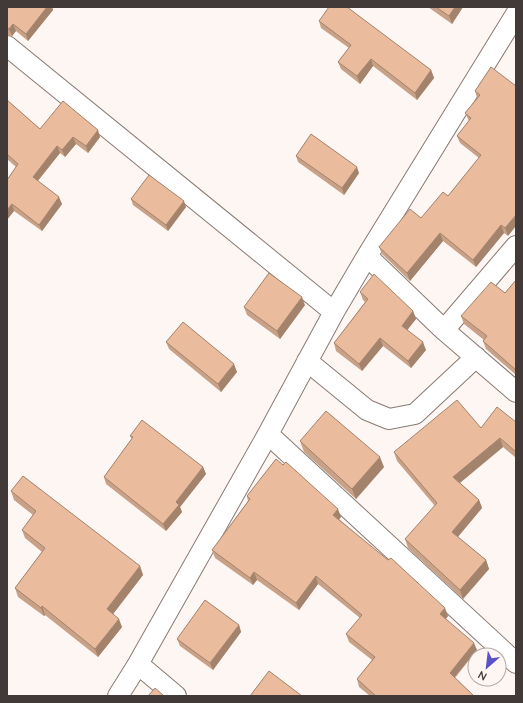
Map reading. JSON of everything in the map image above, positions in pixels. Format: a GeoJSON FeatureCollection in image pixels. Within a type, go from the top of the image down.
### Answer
{"type":"FeatureCollection","features":[{"type":"Feature","properties":{"kind":"street"},"geometry":{"type":"LineString","coordinates":[[118,696],[138,664],[268,434],[334,312],[516,14]]}},
{"type":"Feature","properties":{"kind":"street"},"geometry":{"type":"LineString","coordinates":[[7,46],[334,312]]}},
{"type":"Feature","properties":{"kind":"street"},"geometry":{"type":"LineString","coordinates":[[444,330],[516,246]]}},
{"type":"Feature","properties":{"kind":"street"},"geometry":{"type":"LineString","coordinates":[[367,256],[444,330],[516,392]]}},
{"type":"Feature","properties":{"kind":"street"},"geometry":{"type":"LineString","coordinates":[[307,361],[367,410],[389,418],[415,414],[476,357]]}},
{"type":"Feature","properties":{"kind":"street"},"geometry":{"type":"LineString","coordinates":[[268,434],[516,663]]}},
{"type":"Feature","properties":{"kind":"street"},"geometry":{"type":"LineString","coordinates":[[138,664],[176,696]]}},
{"type":"Feature","properties":{"kind":"building"},"geometry":{"type":"Polygon","coordinates":[[[7,7],[47,7],[26,34],[13,24],[9,29],[7,28],[7,7]]]}},
{"type":"Feature","properties":{"kind":"building"},"geometry":{"type":"Polygon","coordinates":[[[329,7],[347,7],[431,70],[415,93],[371,59],[357,76],[338,62],[351,45],[319,21],[329,7]]]}},
{"type":"Feature","properties":{"kind":"building"},"geometry":{"type":"Polygon","coordinates":[[[436,7],[455,7],[449,16],[436,7]]]}},
{"type":"Feature","properties":{"kind":"building"},"geometry":{"type":"Polygon","coordinates":[[[491,67],[516,86],[516,215],[505,228],[501,225],[473,260],[440,233],[407,273],[379,247],[410,209],[421,218],[443,192],[448,196],[481,155],[457,136],[471,118],[465,113],[480,95],[475,91],[491,67]]]}},
{"type":"Feature","properties":{"kind":"building"},"geometry":{"type":"Polygon","coordinates":[[[7,100],[40,129],[63,101],[98,130],[86,146],[73,137],[62,150],[57,146],[33,177],[59,197],[39,225],[12,204],[7,210],[7,180],[18,164],[7,154],[7,100]]]}},
{"type":"Feature","properties":{"kind":"building"},"geometry":{"type":"Polygon","coordinates":[[[311,134],[357,167],[342,188],[296,156],[311,134]]]}},
{"type":"Feature","properties":{"kind":"building"},"geometry":{"type":"Polygon","coordinates":[[[149,175],[184,201],[166,225],[131,199],[149,175]]]}},
{"type":"Feature","properties":{"kind":"building"},"geometry":{"type":"Polygon","coordinates":[[[269,273],[302,297],[277,331],[244,307],[269,273]]]}},
{"type":"Feature","properties":{"kind":"building"},"geometry":{"type":"Polygon","coordinates":[[[374,274],[413,311],[402,326],[423,342],[408,361],[380,338],[359,364],[334,343],[368,299],[360,292],[374,274]]]}},
{"type":"Feature","properties":{"kind":"building"},"geometry":{"type":"Polygon","coordinates":[[[516,280],[516,370],[483,341],[487,336],[461,316],[491,282],[505,293],[516,280]]]}},
{"type":"Feature","properties":{"kind":"building"},"geometry":{"type":"Polygon","coordinates":[[[183,322],[234,364],[218,384],[166,342],[183,322]]]}},
{"type":"Feature","properties":{"kind":"building"},"geometry":{"type":"Polygon","coordinates":[[[457,400],[481,428],[497,407],[516,422],[516,452],[500,438],[453,477],[479,500],[452,532],[486,560],[460,590],[405,539],[437,503],[394,452],[457,400]]]}},
{"type":"Feature","properties":{"kind":"building"},"geometry":{"type":"Polygon","coordinates":[[[326,411],[380,457],[352,489],[300,441],[326,411]]]}},
{"type":"Feature","properties":{"kind":"building"},"geometry":{"type":"Polygon","coordinates":[[[142,420],[203,467],[176,502],[179,505],[163,524],[104,477],[133,437],[130,436],[142,420]]]}},
{"type":"Feature","properties":{"kind":"building"},"geometry":{"type":"Polygon","coordinates":[[[276,459],[283,465],[286,462],[338,509],[333,515],[388,560],[391,558],[445,608],[440,614],[474,643],[471,647],[467,647],[467,652],[450,673],[474,696],[376,696],[357,679],[375,657],[346,634],[362,615],[316,576],[296,603],[254,572],[250,578],[212,550],[250,499],[247,496],[276,459]]]}},
{"type":"Feature","properties":{"kind":"building"},"geometry":{"type":"Polygon","coordinates":[[[23,476],[140,566],[107,609],[119,619],[95,649],[42,606],[41,608],[15,588],[45,548],[22,530],[36,511],[11,491],[23,476]]]}},
{"type":"Feature","properties":{"kind":"building"},"geometry":{"type":"Polygon","coordinates":[[[205,600],[239,625],[210,663],[177,639],[205,600]]]}},
{"type":"Feature","properties":{"kind":"building"},"geometry":{"type":"Polygon","coordinates":[[[269,671],[302,696],[250,696],[269,671]]]}},
{"type":"Feature","properties":{"kind":"building"},"geometry":{"type":"Polygon","coordinates":[[[155,688],[164,696],[148,696],[155,688]]]}}]}
